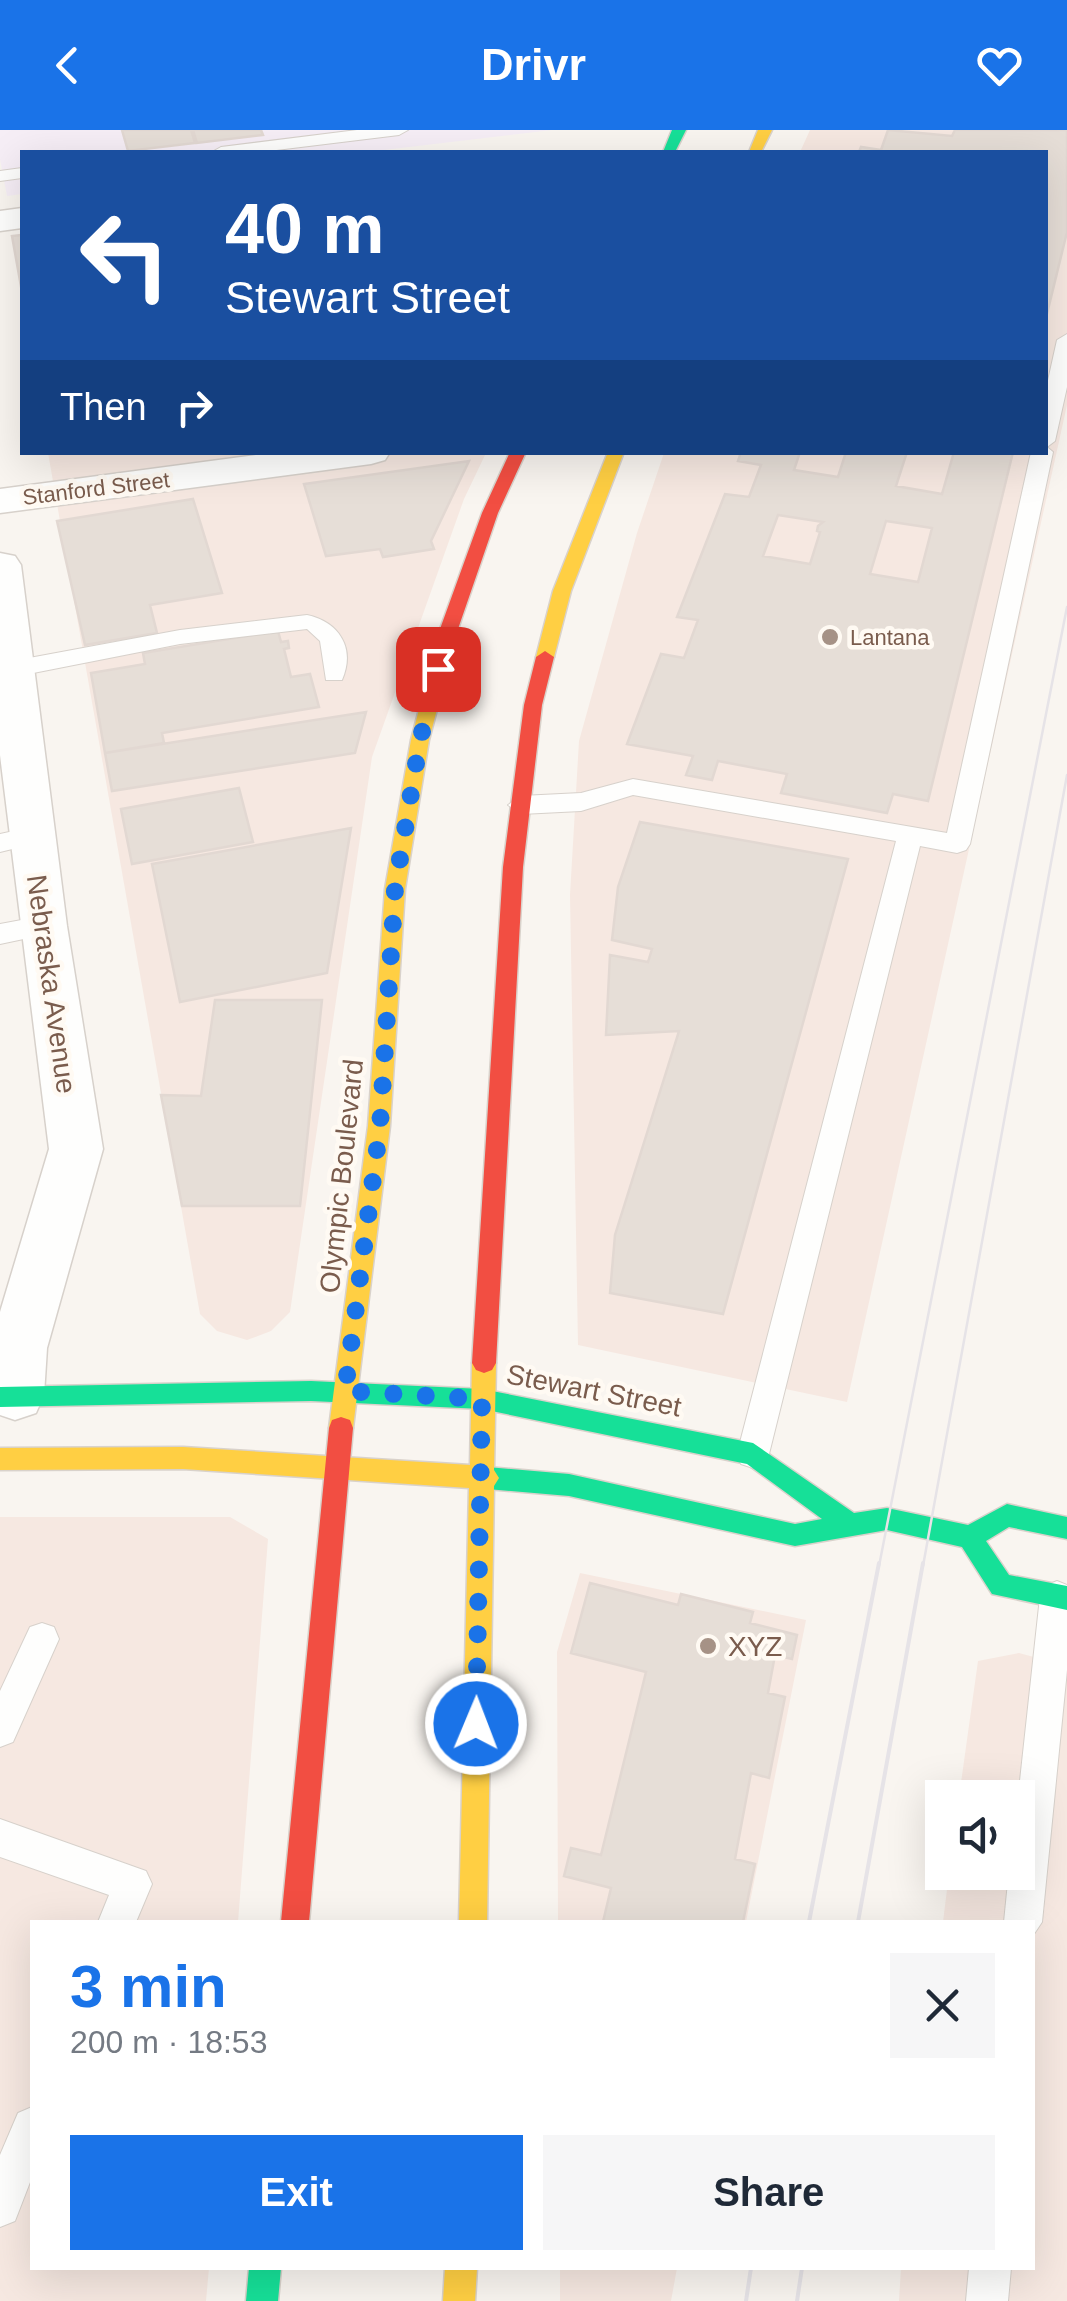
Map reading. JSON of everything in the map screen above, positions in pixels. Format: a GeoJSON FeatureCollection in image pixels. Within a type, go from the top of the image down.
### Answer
{"type":"FeatureCollection","features":[{"type":"Feature","properties":{"kind":"main road","name":"Olympic Boulevard"},"geometry":{"type":"LineString","coordinates":[[295,1920],[345,1391],[380,1126],[395,889],[420,740],[448,634],[490,513],[517,455]]}},
{"type":"Feature","properties":{"kind":"main road"},"geometry":{"type":"LineString","coordinates":[[474,1920],[482,1399],[513,867],[532,705],[562,591],[615,455]]}},
{"type":"Feature","properties":{"kind":"main road","name":"Stewart Street"},"geometry":{"type":"LineString","coordinates":[[7,1396],[345,1391],[482,1399],[753,1454],[847,1522]]}},
{"type":"Feature","properties":{"kind":"main road"},"geometry":{"type":"LineString","coordinates":[[0,1459],[99,1454],[337,1466],[569,1485],[795,1535],[847,1522],[887,1519],[970,1538],[1008,1515],[1067,1528]]}},
{"type":"Feature","properties":{"kind":"main road"},"geometry":{"type":"LineString","coordinates":[[970,1538],[1001,1586],[1062,1598]]}},
{"type":"Feature","properties":{"kind":"main road"},"geometry":{"type":"LineString","coordinates":[[262,2301],[265,2270]]}},
{"type":"Feature","properties":{"kind":"main road"},"geometry":{"type":"LineString","coordinates":[[460,2301],[461,2270]]}},
{"type":"Feature","properties":{"kind":"street","name":"Stanford Street"},"geometry":{"type":"LineString","coordinates":[[0,500],[249,460],[325,455]]}},
{"type":"Feature","properties":{"kind":"street","name":"Nebraska Avenue"},"geometry":{"type":"LineString","coordinates":[[0,565],[22,930],[76,1149],[7,1396]]}},
{"type":"Feature","properties":{"kind":"lane"},"geometry":{"type":"LineString","coordinates":[[237,150],[399,130]]}},
{"type":"Feature","properties":{"kind":"lane"},"geometry":{"type":"LineString","coordinates":[[1048,427],[1067,340]]}},
{"type":"Feature","properties":{"kind":"lane"},"geometry":{"type":"LineString","coordinates":[[521,805],[581,802],[633,787],[957,844],[1041,455]]}},
{"type":"Feature","properties":{"kind":"lane"},"geometry":{"type":"LineString","coordinates":[[9,676],[180,637],[308,622],[326,626],[331,632],[334,675]]}},
{"type":"Feature","properties":{"kind":"lane"},"geometry":{"type":"LineString","coordinates":[[753,1454],[910,835]]}},
{"type":"Feature","properties":{"kind":"lane"},"geometry":{"type":"LineString","coordinates":[[1023,1920],[1062,1598]]}},
{"type":"Feature","properties":{"kind":"lane"},"geometry":{"type":"LineString","coordinates":[[0,1730],[42,1639]]}},
{"type":"Feature","properties":{"kind":"lane"},"geometry":{"type":"LineString","coordinates":[[0,1838],[133,1884],[118,1920]]}},
{"type":"Feature","properties":{"kind":"lane"},"geometry":{"type":"LineString","coordinates":[[0,2206],[30,2132]]}},
{"type":"Feature","properties":{"kind":"lane"},"geometry":{"type":"LineString","coordinates":[[987,2301],[990,2270]]}},
{"type":"Feature","properties":{"kind":"shaded area"},"geometry":{"type":"Polygon","coordinates":[[[0,130],[552,130],[384,150],[20,150],[20,194],[7,196],[0,159],[0,130]]]}},
{"type":"Feature","properties":{"kind":"shaded area"},"geometry":{"type":"Polygon","coordinates":[[[810,130],[1067,130],[1067,405],[847,1402],[578,1345],[570,895],[579,741],[637,533],[663,455],[1048,455],[1048,150],[801,150],[810,130]]]}},
{"type":"Feature","properties":{"kind":"shaded area"},"geometry":{"type":"Polygon","coordinates":[[[48,455],[485,455],[464,499],[372,757],[290,1312],[271,1331],[247,1340],[217,1331],[200,1314],[48,455]]]}},
{"type":"Feature","properties":{"kind":"shaded area"},"geometry":{"type":"Polygon","coordinates":[[[0,1517],[230,1517],[268,1539],[238,1920],[30,1920],[30,2270],[209,2270],[206,2301],[0,2301],[0,1517]]]}},
{"type":"Feature","properties":{"kind":"shaded area"},"geometry":{"type":"Polygon","coordinates":[[[580,1573],[806,1620],[746,1920],[558,1920],[557,1652],[580,1573]]]}},
{"type":"Feature","properties":{"kind":"shaded area"},"geometry":{"type":"Polygon","coordinates":[[[1019,1653],[1067,1666],[1067,2301],[899,2301],[901,2270],[1035,2270],[1035,1920],[943,1920],[947,1890],[1035,1890],[1035,1780],[961,1780],[978,1661],[1019,1653]]]}},
{"type":"Feature","properties":{"kind":"shaded area"},"geometry":{"type":"Polygon","coordinates":[[[560,2270],[677,2270],[671,2301],[560,2301],[560,2270]]]}},
{"type":"Feature","properties":{"kind":"building"},"geometry":{"type":"Polygon","coordinates":[[[122,130],[191,130],[195,143],[136,150],[128,150],[122,130]]]}},
{"type":"Feature","properties":{"kind":"building"},"geometry":{"type":"Polygon","coordinates":[[[193,130],[261,130],[263,135],[197,143],[193,130]]]}},
{"type":"Feature","properties":{"kind":"building"},"geometry":{"type":"Polygon","coordinates":[[[888,130],[952,136],[955,130],[1067,130],[1067,232],[1048,310],[1048,150],[881,150],[888,130]]]}},
{"type":"Feature","properties":{"kind":"building"},"geometry":{"type":"Polygon","coordinates":[[[20,235],[20,281],[12,236],[20,235]]]}},
{"type":"Feature","properties":{"kind":"building","name":"Lantana"},"geometry":{"type":"Polygon","coordinates":[[[740,455],[799,455],[794,470],[838,477],[845,455],[906,455],[896,486],[942,494],[953,455],[1012,455],[928,801],[893,794],[887,813],[781,793],[787,774],[718,761],[712,780],[686,775],[693,756],[627,744],[661,654],[684,658],[698,620],[677,617],[725,494],[749,497],[761,465],[738,461],[740,455]],[[778,515],[763,556],[810,564],[820,532],[818,526],[823,522],[778,515]],[[886,521],[870,574],[918,582],[932,528],[886,521]]]}},
{"type":"Feature","properties":{"kind":"building"},"geometry":{"type":"Polygon","coordinates":[[[469,461],[431,541],[434,549],[383,557],[380,549],[326,556],[304,484],[469,461]]]}},
{"type":"Feature","properties":{"kind":"building"},"geometry":{"type":"Polygon","coordinates":[[[193,499],[222,593],[150,605],[157,633],[85,645],[57,521],[193,499]]]}},
{"type":"Feature","properties":{"kind":"building"},"geometry":{"type":"Polygon","coordinates":[[[278,631],[281,642],[288,641],[289,648],[284,649],[291,677],[310,674],[319,707],[162,733],[164,743],[105,753],[91,673],[145,664],[143,653],[278,631]]]}},
{"type":"Feature","properties":{"kind":"building"},"geometry":{"type":"Polygon","coordinates":[[[366,712],[355,753],[112,791],[105,753],[366,712]]]}},
{"type":"Feature","properties":{"kind":"building"},"geometry":{"type":"Polygon","coordinates":[[[239,788],[253,842],[132,864],[121,809],[239,788]]]}},
{"type":"Feature","properties":{"kind":"building"},"geometry":{"type":"Polygon","coordinates":[[[640,822],[848,859],[723,1314],[610,1293],[615,1235],[679,1031],[606,1035],[610,955],[648,962],[652,949],[612,940],[618,887],[640,822]]]}},
{"type":"Feature","properties":{"kind":"building"},"geometry":{"type":"Polygon","coordinates":[[[351,828],[327,973],[180,1002],[152,864],[351,828]]]}},
{"type":"Feature","properties":{"kind":"building"},"geometry":{"type":"Polygon","coordinates":[[[215,1000],[322,1000],[300,1206],[182,1206],[161,1095],[201,1096],[215,1000]]]}},
{"type":"Feature","properties":{"kind":"building"},"geometry":{"type":"Polygon","coordinates":[[[590,1583],[678,1605],[681,1594],[753,1612],[750,1623],[797,1635],[792,1659],[775,1655],[768,1693],[785,1697],[769,1778],[751,1773],[735,1859],[755,1864],[743,1920],[603,1920],[611,1888],[564,1876],[571,1848],[601,1855],[646,1672],[571,1653],[590,1583]]]}},
{"type":"Feature","properties":{"kind":"tram line"},"geometry":{"type":"LineString","coordinates":[[879,1566],[1067,607]]}},
{"type":"Feature","properties":{"kind":"tram line"},"geometry":{"type":"LineString","coordinates":[[923,1566],[1067,775]]}},
{"type":"Feature","properties":{"kind":"tram line"},"geometry":{"type":"LineString","coordinates":[[809,1920],[879,1563]]}},
{"type":"Feature","properties":{"kind":"tram line"},"geometry":{"type":"LineString","coordinates":[[858,1920],[923,1563]]}},
{"type":"Feature","properties":{"kind":"tram line"},"geometry":{"type":"LineString","coordinates":[[746,2301],[751,2270]]}},
{"type":"Feature","properties":{"kind":"tram line"},"geometry":{"type":"LineString","coordinates":[[797,2301],[802,2270]]}},
{"type":"Feature","properties":{"kind":"traffic: fast"},"geometry":{"type":"LineString","coordinates":[[670,150],[679,130]]}},
{"type":"Feature","properties":{"kind":"traffic: fast"},"geometry":{"type":"LineString","coordinates":[[0,1397],[311,1391],[482,1399],[753,1454],[847,1523]]}},
{"type":"Feature","properties":{"kind":"traffic: fast"},"geometry":{"type":"LineString","coordinates":[[487,1478],[569,1485],[795,1535],[887,1519],[970,1537],[1007,1515],[1067,1528]]}},
{"type":"Feature","properties":{"kind":"traffic: fast"},"geometry":{"type":"LineString","coordinates":[[970,1537],[1001,1586],[1067,1598]]}},
{"type":"Feature","properties":{"kind":"traffic: fast"},"geometry":{"type":"LineString","coordinates":[[262,2301],[265,2270]]}},
{"type":"Feature","properties":{"kind":"traffic: slow"},"geometry":{"type":"LineString","coordinates":[[756,150],[765,130]]}},
{"type":"Feature","properties":{"kind":"traffic: slow"},"geometry":{"type":"LineString","coordinates":[[545,657],[562,591],[615,455]]}},
{"type":"Feature","properties":{"kind":"traffic: slow"},"geometry":{"type":"LineString","coordinates":[[341,1428],[379,1126],[395,889],[420,740],[449,629]]}},
{"type":"Feature","properties":{"kind":"traffic: slow"},"geometry":{"type":"LineString","coordinates":[[473,1920],[484,1363]]}},
{"type":"Feature","properties":{"kind":"traffic: slow"},"geometry":{"type":"LineString","coordinates":[[0,1459],[183,1458],[487,1478]]}},
{"type":"Feature","properties":{"kind":"traffic: slow"},"geometry":{"type":"LineString","coordinates":[[459,2301],[461,2270]]}},
{"type":"Feature","properties":{"kind":"traffic: jam"},"geometry":{"type":"LineString","coordinates":[[449,629],[490,513],[517,455]]}},
{"type":"Feature","properties":{"kind":"traffic: jam"},"geometry":{"type":"LineString","coordinates":[[484,1363],[513,867],[533,705],[545,657]]}},
{"type":"Feature","properties":{"kind":"traffic: jam"},"geometry":{"type":"LineString","coordinates":[[295,1920],[341,1428]]}},
{"type":"Feature","properties":{"kind":"place","name":"Lantana"},"geometry":{"type":"Point","coordinates":[830,637]}},
{"type":"Feature","properties":{"kind":"place","name":"XYZ"},"geometry":{"type":"Point","coordinates":[708,1646]}},
{"type":"Feature","properties":{"kind":"route"},"geometry":{"type":"LineString","coordinates":[[438,669],[420,740],[395,889],[380,1126],[345,1391],[482,1399],[476,1724]]}}]}
